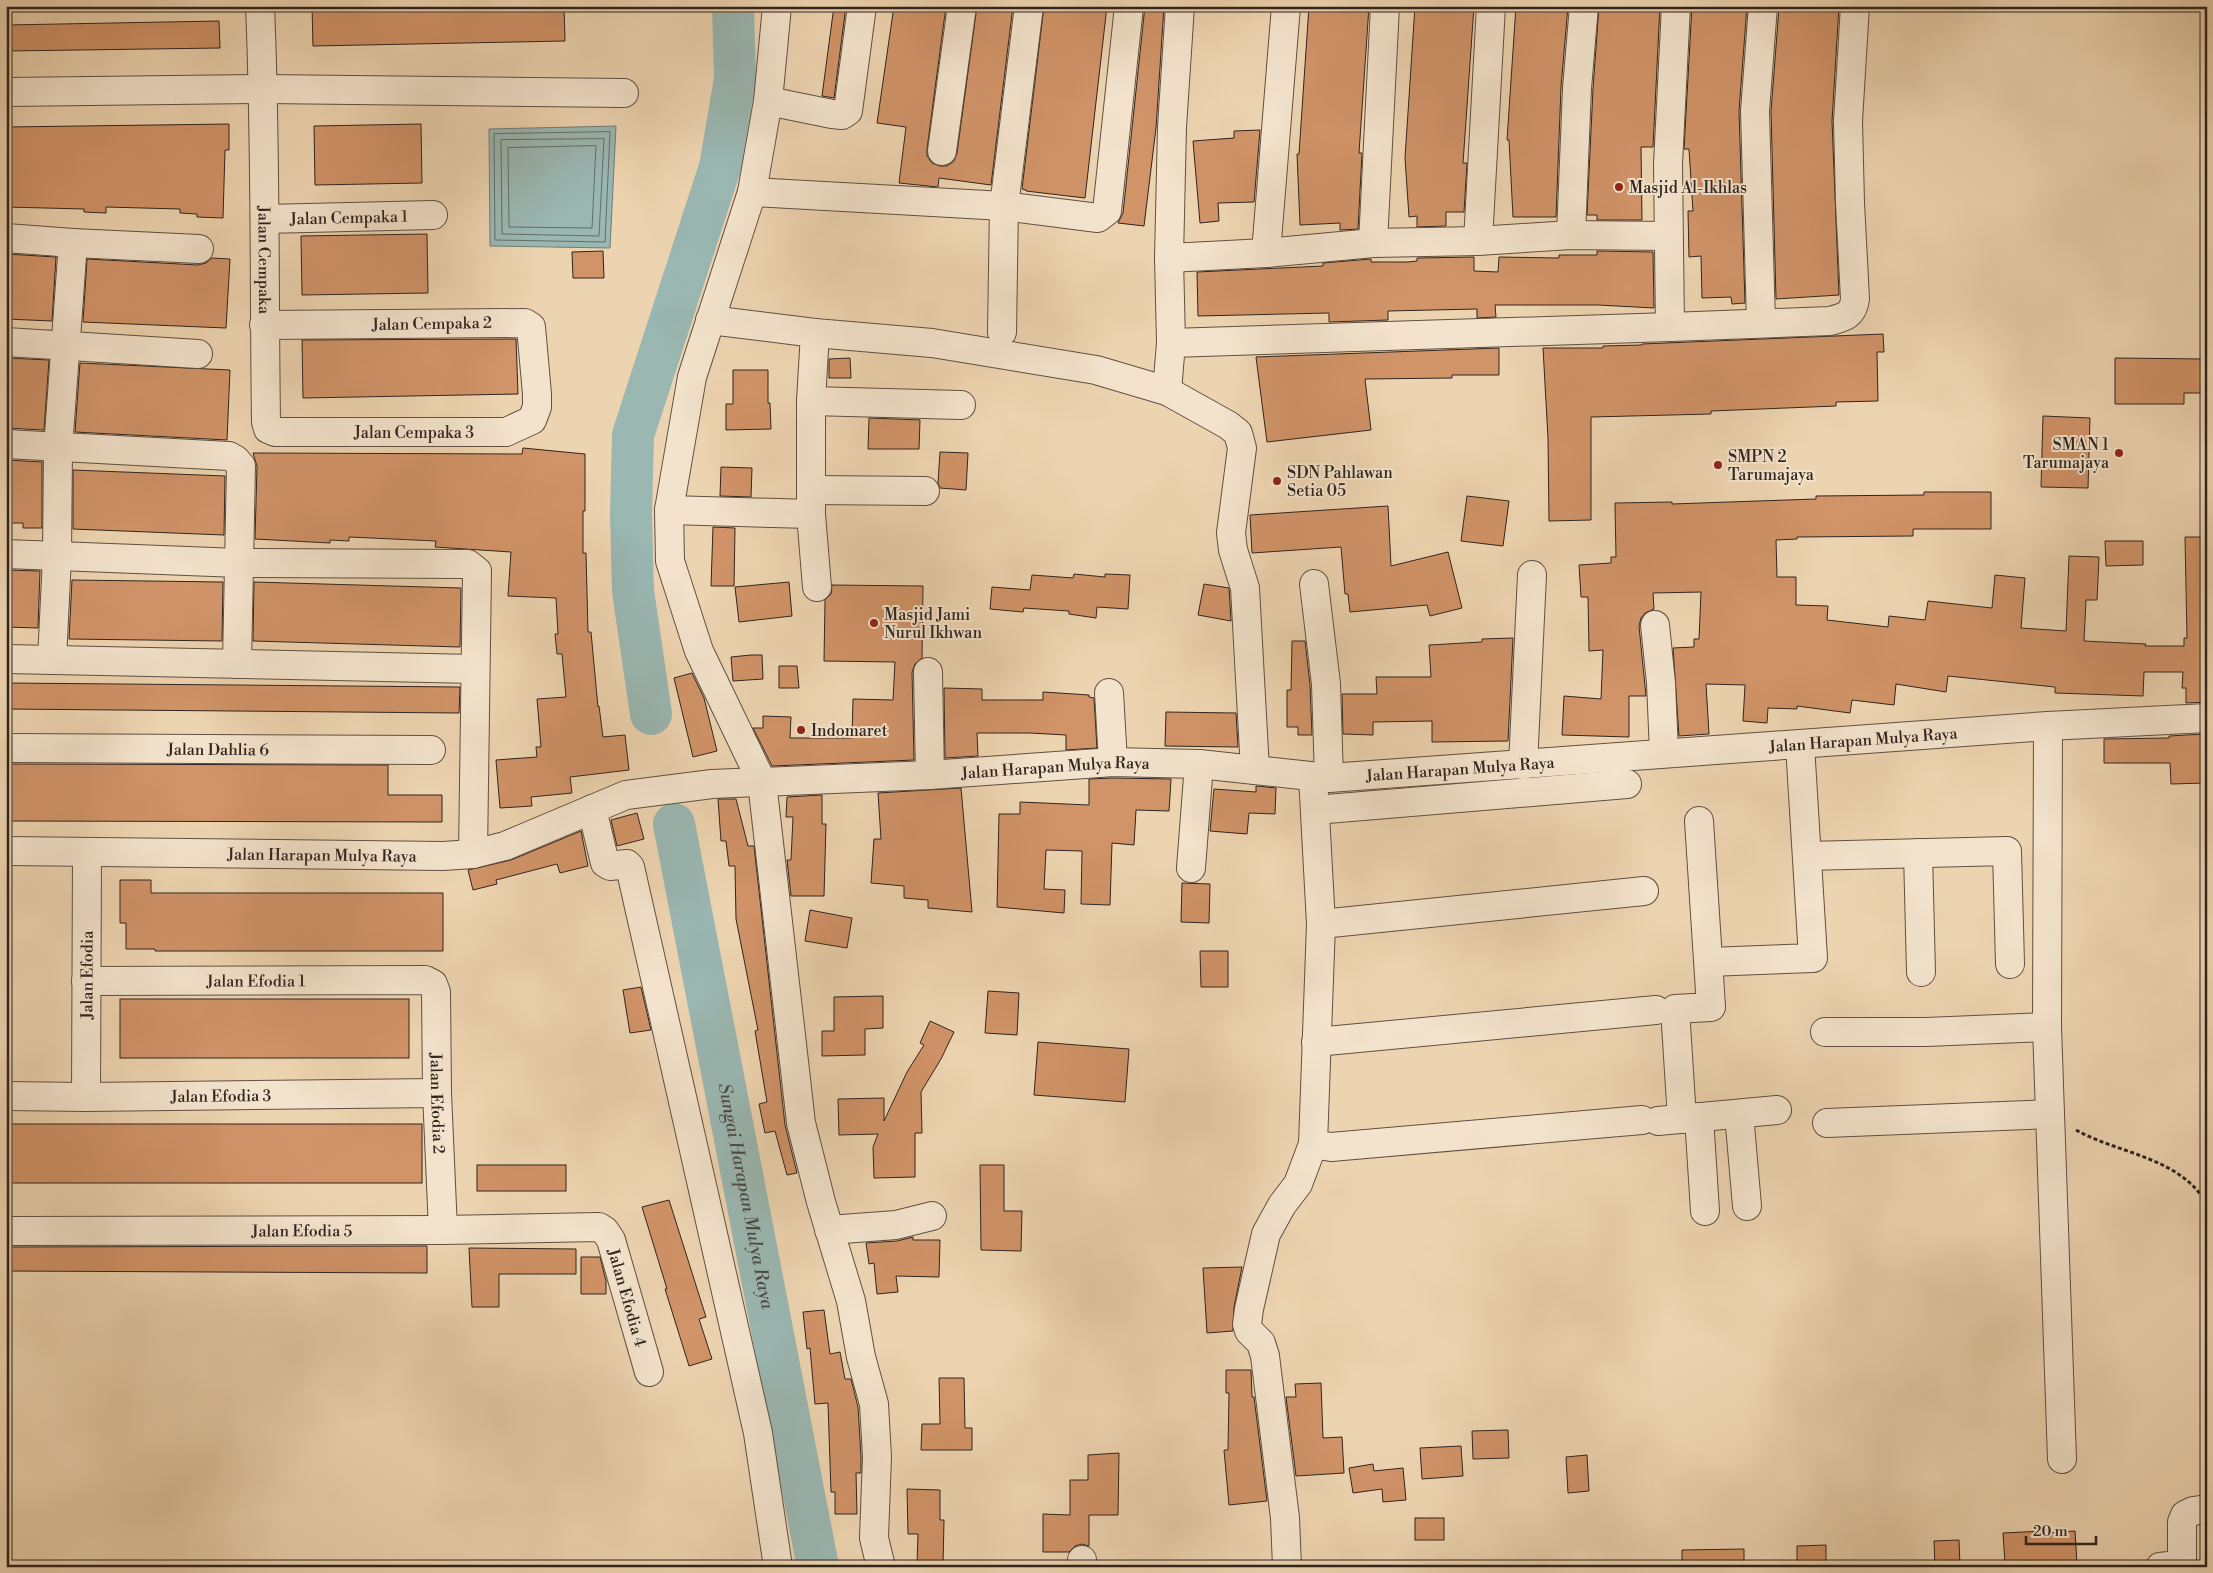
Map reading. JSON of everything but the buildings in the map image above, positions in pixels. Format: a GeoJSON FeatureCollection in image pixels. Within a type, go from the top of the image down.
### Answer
{"type":"FeatureCollection","features":[{"type":"Feature","properties":{"kind":"street","name":"Jalan Cempaka"},"geometry":{"type":"LineString","coordinates":[[260,6],[264,89],[264,325],[266,422],[268,429]]}},
{"type":"Feature","properties":{"kind":"street"},"geometry":{"type":"LineString","coordinates":[[777,6],[768,102],[752,192],[692,377],[669,510],[670,561],[699,651],[762,782],[801,1123],[850,1301],[861,1357],[874,1404],[878,1457],[874,1538],[881,1567]]}},
{"type":"Feature","properties":{"kind":"street"},"geometry":{"type":"LineString","coordinates":[[768,102],[832,114],[842,115],[848,111],[862,6]]}},
{"type":"Feature","properties":{"kind":"street"},"geometry":{"type":"LineString","coordinates":[[942,151],[962,6]]}},
{"type":"Feature","properties":{"kind":"street"},"geometry":{"type":"LineString","coordinates":[[1002,332],[1004,206],[1029,6]]}},
{"type":"Feature","properties":{"kind":"street"},"geometry":{"type":"LineString","coordinates":[[752,192],[1004,206],[1098,218],[1107,212],[1129,6]]}},
{"type":"Feature","properties":{"kind":"street"},"geometry":{"type":"LineString","coordinates":[[1167,391],[1171,343],[1172,127],[1180,6]]}},
{"type":"Feature","properties":{"kind":"street"},"geometry":{"type":"LineString","coordinates":[[1266,253],[1286,6]]}},
{"type":"Feature","properties":{"kind":"street"},"geometry":{"type":"LineString","coordinates":[[1373,243],[1385,6]]}},
{"type":"Feature","properties":{"kind":"street"},"geometry":{"type":"LineString","coordinates":[[1478,241],[1491,6]]}},
{"type":"Feature","properties":{"kind":"street"},"geometry":{"type":"LineString","coordinates":[[1571,235],[1577,88],[1584,6]]}},
{"type":"Feature","properties":{"kind":"street"},"geometry":{"type":"LineString","coordinates":[[1670,327],[1668,164],[1676,6]]}},
{"type":"Feature","properties":{"kind":"street"},"geometry":{"type":"LineString","coordinates":[[1761,323],[1755,111],[1763,6]]}},
{"type":"Feature","properties":{"kind":"street"},"geometry":{"type":"LineString","coordinates":[[1171,343],[1830,321],[1847,316],[1854,310],[1856,299],[1850,203],[1848,121],[1854,6]]}},
{"type":"Feature","properties":{"kind":"street"},"geometry":{"type":"LineString","coordinates":[[6,92],[264,89],[624,93]]}},
{"type":"Feature","properties":{"kind":"street","name":"Jalan Cempaka 1"},"geometry":{"type":"LineString","coordinates":[[265,219],[433,215]]}},
{"type":"Feature","properties":{"kind":"street"},"geometry":{"type":"LineString","coordinates":[[1170,258],[1266,253],[1373,243],[1478,241],[1571,235],[1668,236]]}},
{"type":"Feature","properties":{"kind":"street"},"geometry":{"type":"LineString","coordinates":[[6,238],[73,244],[199,248]]}},
{"type":"Feature","properties":{"kind":"street"},"geometry":{"type":"LineString","coordinates":[[52,660],[57,557],[58,448],[73,244]]}},
{"type":"Feature","properties":{"kind":"street"},"geometry":{"type":"LineString","coordinates":[[710,320],[815,333],[932,343],[1096,370],[1167,391],[1228,425],[1238,433],[1242,448],[1231,533],[1233,550],[1245,588],[1255,770]]}},
{"type":"Feature","properties":{"kind":"street","name":"Jalan Cempaka 2"},"geometry":{"type":"LineString","coordinates":[[264,325],[525,323],[531,327],[537,394]]}},
{"type":"Feature","properties":{"kind":"street"},"geometry":{"type":"LineString","coordinates":[[815,333],[811,401],[812,502],[817,588]]}},
{"type":"Feature","properties":{"kind":"street"},"geometry":{"type":"LineString","coordinates":[[6,342],[198,354]]}},
{"type":"Feature","properties":{"kind":"street","name":"Jalan Cempaka 3"},"geometry":{"type":"LineString","coordinates":[[268,429],[275,432],[506,432],[532,420],[537,407],[537,394]]}},
{"type":"Feature","properties":{"kind":"street"},"geometry":{"type":"LineString","coordinates":[[811,401],[961,405]]}},
{"type":"Feature","properties":{"kind":"street"},"geometry":{"type":"LineString","coordinates":[[6,444],[228,456],[236,460],[241,466],[237,664]]}},
{"type":"Feature","properties":{"kind":"street"},"geometry":{"type":"LineString","coordinates":[[669,510],[812,502],[925,491]]}},
{"type":"Feature","properties":{"kind":"street"},"geometry":{"type":"LineString","coordinates":[[6,554],[240,563],[468,564],[473,566],[477,572],[473,854]]}},
{"type":"Feature","properties":{"kind":"street"},"geometry":{"type":"LineString","coordinates":[[1523,765],[1532,575]]}},
{"type":"Feature","properties":{"kind":"street"},"geometry":{"type":"LineString","coordinates":[[1287,1567],[1285,1518],[1265,1356],[1261,1343],[1249,1331],[1247,1324],[1266,1234],[1282,1205],[1298,1184],[1313,1144],[1321,924],[1315,810],[1321,778],[1326,684],[1314,584]]}},
{"type":"Feature","properties":{"kind":"street"},"geometry":{"type":"LineString","coordinates":[[1655,625],[1661,676],[1664,752]]}},
{"type":"Feature","properties":{"kind":"street"},"geometry":{"type":"LineString","coordinates":[[6,659],[475,669]]}},
{"type":"Feature","properties":{"kind":"street"},"geometry":{"type":"LineString","coordinates":[[928,672],[930,775]]}},
{"type":"Feature","properties":{"kind":"street"},"geometry":{"type":"LineString","coordinates":[[1109,693],[1113,762]]}},
{"type":"Feature","properties":{"kind":"street","name":"Jalan Harapan Mulya Raya"},"geometry":{"type":"LineString","coordinates":[[6,851],[442,856],[473,854],[505,846],[626,795],[712,784],[930,775],[1113,762],[1199,764],[1321,778],[1523,765],[1664,752],[1800,745],[2048,726],[2207,718]]}},
{"type":"Feature","properties":{"kind":"street"},"geometry":{"type":"LineString","coordinates":[[2048,726],[2047,1027],[2062,1459]]}},
{"type":"Feature","properties":{"kind":"street"},"geometry":{"type":"LineString","coordinates":[[1709,962],[1813,958],[1800,745]]}},
{"type":"Feature","properties":{"kind":"street","name":"Jalan Dahlia 6"},"geometry":{"type":"LineString","coordinates":[[6,748],[431,750]]}},
{"type":"Feature","properties":{"kind":"street"},"geometry":{"type":"LineString","coordinates":[[1191,868],[1199,764]]}},
{"type":"Feature","properties":{"kind":"street"},"geometry":{"type":"LineString","coordinates":[[1315,810],[1627,784]]}},
{"type":"Feature","properties":{"kind":"street"},"geometry":{"type":"LineString","coordinates":[[592,809],[605,863],[610,866],[627,864],[631,870],[758,1433],[778,1567]]}},
{"type":"Feature","properties":{"kind":"street"},"geometry":{"type":"LineString","coordinates":[[1699,821],[1711,1007],[1675,1009],[1670,1119],[1705,1211]]}},
{"type":"Feature","properties":{"kind":"street"},"geometry":{"type":"LineString","coordinates":[[1807,856],[2007,851],[2010,964]]}},
{"type":"Feature","properties":{"kind":"street","name":"Jalan Efodia"},"geometry":{"type":"LineString","coordinates":[[86,1097],[87,853]]}},
{"type":"Feature","properties":{"kind":"street"},"geometry":{"type":"LineString","coordinates":[[1918,853],[1922,972]]}},
{"type":"Feature","properties":{"kind":"street"},"geometry":{"type":"LineString","coordinates":[[1321,924],[1644,891]]}},
{"type":"Feature","properties":{"kind":"street","name":"Jalan Efodia 1"},"geometry":{"type":"LineString","coordinates":[[86,982],[425,980]]}},
{"type":"Feature","properties":{"kind":"street","name":"Jalan Efodia 2"},"geometry":{"type":"LineString","coordinates":[[425,980],[433,984],[436,992],[437,1093],[442,1230]]}},
{"type":"Feature","properties":{"kind":"street"},"geometry":{"type":"LineString","coordinates":[[1316,1042],[1656,1010]]}},
{"type":"Feature","properties":{"kind":"street"},"geometry":{"type":"LineString","coordinates":[[1825,1032],[1926,1032],[2047,1027]]}},
{"type":"Feature","properties":{"kind":"street","name":"Jalan Efodia 3"},"geometry":{"type":"LineString","coordinates":[[6,1096],[86,1097],[437,1093]]}},
{"type":"Feature","properties":{"kind":"street"},"geometry":{"type":"LineString","coordinates":[[1313,1144],[1331,1147],[1777,1110]]}},
{"type":"Feature","properties":{"kind":"street"},"geometry":{"type":"LineString","coordinates":[[1739,1114],[1747,1206]]}},
{"type":"Feature","properties":{"kind":"street"},"geometry":{"type":"LineString","coordinates":[[1827,1123],[2050,1114]]}},
{"type":"Feature","properties":{"kind":"street"},"geometry":{"type":"LineString","coordinates":[[829,1230],[896,1225],[932,1216]]}},
{"type":"Feature","properties":{"kind":"street","name":"Jalan Efodia 5"},"geometry":{"type":"LineString","coordinates":[[6,1231],[442,1230],[599,1227]]}},
{"type":"Feature","properties":{"kind":"street","name":"Jalan Efodia 4"},"geometry":{"type":"LineString","coordinates":[[599,1227],[605,1231],[611,1240],[649,1372]]}},
{"type":"Feature","properties":{"kind":"street"},"geometry":{"type":"LineString","coordinates":[[2160,1567],[2178,1565],[2182,1561],[2182,1522],[2185,1515],[2193,1511],[2207,1510]]}},
{"type":"Feature","properties":{"kind":"path"},"geometry":{"type":"LineString","coordinates":[[2050,1114],[2083,1133],[2162,1163],[2200,1191],[2207,1204]]}},
{"type":"Feature","properties":{"kind":"water"},"geometry":{"type":"Polygon","coordinates":[[[616,126],[610,248],[490,246],[489,129],[616,126]]]}},
{"type":"Feature","properties":{"kind":"waterway"},"geometry":{"type":"LineString","coordinates":[[651,714],[633,591],[631,514],[633,435],[720,167],[735,79],[733,6]]}},
{"type":"Feature","properties":{"kind":"waterway","name":"Sungai Harapan Mulya Raya"},"geometry":{"type":"LineString","coordinates":[[674,824],[818,1567]]}},
{"type":"Feature","properties":{"kind":"place","name":"Masjid Al-Ikhlas"},"geometry":{"type":"Point","coordinates":[1619,187]}},
{"type":"Feature","properties":{"kind":"place","name":"SMAN 1 Tarumajaya"},"geometry":{"type":"Point","coordinates":[2119,453]}},
{"type":"Feature","properties":{"kind":"place","name":"SMPN 2 Tarumajaya"},"geometry":{"type":"Point","coordinates":[1718,465]}},
{"type":"Feature","properties":{"kind":"place","name":"SDN Pahlawan Setia 05"},"geometry":{"type":"Point","coordinates":[1277,481]}},
{"type":"Feature","properties":{"kind":"place","name":"Masjid Jami Nurul Ikhwan"},"geometry":{"type":"Point","coordinates":[874,623]}},
{"type":"Feature","properties":{"kind":"place","name":"Indomaret"},"geometry":{"type":"Point","coordinates":[801,730]}}]}
